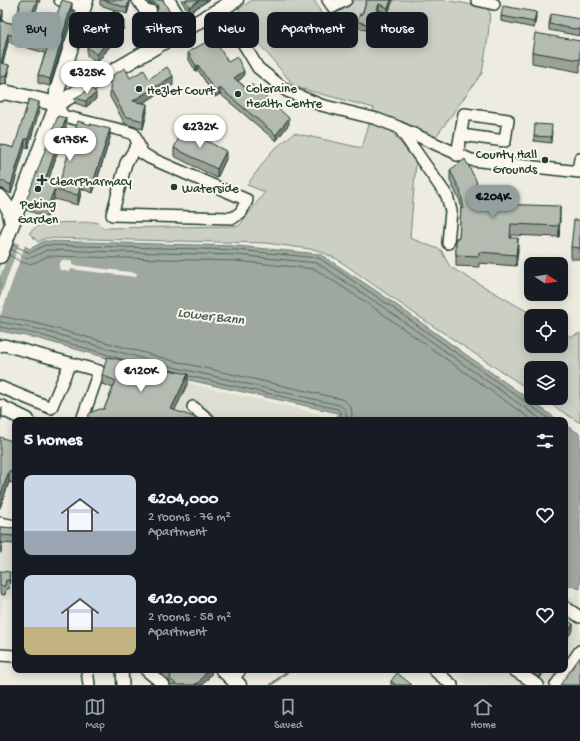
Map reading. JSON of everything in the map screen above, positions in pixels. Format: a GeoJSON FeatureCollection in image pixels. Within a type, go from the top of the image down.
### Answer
{"type":"FeatureCollection","features":[{"type":"Feature","properties":{"kind":"main road"},"geometry":{"type":"LineString","coordinates":[[196,22],[236,0]]}},
{"type":"Feature","properties":{"kind":"main road"},"geometry":{"type":"LineString","coordinates":[[0,256],[13,215],[25,192],[57,104],[57,91],[85,4]]}},
{"type":"Feature","properties":{"kind":"main road"},"geometry":{"type":"LineString","coordinates":[[1,93],[57,104],[153,48]]}},
{"type":"Feature","properties":{"kind":"main road"},"geometry":{"type":"LineString","coordinates":[[0,197],[14,197],[25,192]]}},
{"type":"Feature","properties":{"kind":"main road"},"geometry":{"type":"LineString","coordinates":[[0,197],[13,215]]}},
{"type":"Feature","properties":{"kind":"main road"},"geometry":{"type":"LineString","coordinates":[[0,407],[21,417]]}},
{"type":"Feature","properties":{"kind":"street"},"geometry":{"type":"LineString","coordinates":[[60,0],[85,4]]}},
{"type":"Feature","properties":{"kind":"street"},"geometry":{"type":"LineString","coordinates":[[138,0],[148,12]]}},
{"type":"Feature","properties":{"kind":"street"},"geometry":{"type":"LineString","coordinates":[[328,0],[333,7],[346,0]]}},
{"type":"Feature","properties":{"kind":"street"},"geometry":{"type":"LineString","coordinates":[[477,0],[494,4]]}},
{"type":"Feature","properties":{"kind":"street"},"geometry":{"type":"LineString","coordinates":[[168,1],[175,12]]}},
{"type":"Feature","properties":{"kind":"street"},"geometry":{"type":"LineString","coordinates":[[222,8],[258,68],[287,91],[322,105],[377,119],[471,160],[579,172],[580,159]]}},
{"type":"Feature","properties":{"kind":"street"},"geometry":{"type":"LineString","coordinates":[[57,104],[63,116],[134,134],[142,153],[150,158],[247,200],[241,212],[233,218],[112,215],[126,163],[138,144]]}},
{"type":"Feature","properties":{"kind":"street"},"geometry":{"type":"LineString","coordinates":[[400,128],[447,196],[451,211],[448,243]]}},
{"type":"Feature","properties":{"kind":"street"},"geometry":{"type":"LineString","coordinates":[[457,155],[461,134]]}},
{"type":"Feature","properties":{"kind":"street"},"geometry":{"type":"LineString","coordinates":[[0,346],[4,345],[99,371],[83,417]]}},
{"type":"Feature","properties":{"kind":"street"},"geometry":{"type":"LineString","coordinates":[[0,387],[51,408],[70,363]]}},
{"type":"Feature","properties":{"kind":"street"},"geometry":{"type":"LineString","coordinates":[[194,407],[206,417]]}},
{"type":"Feature","properties":{"kind":"street"},"geometry":{"type":"LineString","coordinates":[[0,523],[12,523]]}},
{"type":"Feature","properties":{"kind":"street"},"geometry":{"type":"LineString","coordinates":[[568,609],[580,617]]}},
{"type":"Feature","properties":{"kind":"street"},"geometry":{"type":"LineString","coordinates":[[568,668],[580,651]]}},
{"type":"Feature","properties":{"kind":"street"},"geometry":{"type":"LineString","coordinates":[[0,655],[12,656]]}},
{"type":"Feature","properties":{"kind":"street"},"geometry":{"type":"LineString","coordinates":[[87,673],[89,685]]}},
{"type":"Feature","properties":{"kind":"street"},"geometry":{"type":"LineString","coordinates":[[122,673],[123,685]]}},
{"type":"Feature","properties":{"kind":"street"},"geometry":{"type":"LineString","coordinates":[[150,673],[164,685]]}},
{"type":"Feature","properties":{"kind":"street"},"geometry":{"type":"LineString","coordinates":[[438,673],[452,685]]}},
{"type":"Feature","properties":{"kind":"street"},"geometry":{"type":"LineString","coordinates":[[519,673],[538,685]]}},
{"type":"Feature","properties":{"kind":"street"},"geometry":{"type":"LineString","coordinates":[[556,685],[564,673]]}},
{"type":"Feature","properties":{"kind":"shaded area"},"geometry":{"type":"Polygon","coordinates":[[[252,0],[314,0],[321,12],[267,12],[267,48],[358,48],[358,12],[335,12],[351,0],[445,0],[485,7],[490,12],[488,37],[482,73],[435,138],[398,122],[391,131],[416,162],[410,238],[441,250],[450,267],[524,310],[524,353],[568,353],[568,335],[571,337],[580,333],[580,423],[552,405],[568,405],[568,361],[524,361],[524,386],[418,316],[337,259],[317,250],[266,243],[46,238],[38,242],[29,233],[36,227],[45,223],[96,222],[103,228],[239,226],[265,192],[247,185],[272,151],[294,133],[362,148],[374,108],[295,87],[259,44],[259,12],[240,12],[239,9],[252,0]]]}},
{"type":"Feature","properties":{"kind":"shaded area"},"geometry":{"type":"Polygon","coordinates":[[[188,383],[320,414],[318,417],[171,417],[188,383]]]}},
{"type":"Feature","properties":{"kind":"shaded area"},"geometry":{"type":"Polygon","coordinates":[[[0,527],[12,530],[12,597],[10,600],[3,599],[0,622],[0,527]]]}},
{"type":"Feature","properties":{"kind":"shaded area"},"geometry":{"type":"Polygon","coordinates":[[[579,587],[580,685],[467,685],[455,675],[463,673],[568,673],[568,595],[572,599],[579,587]]]}},
{"type":"Feature","properties":{"kind":"water","name":"Lower Bann"},"geometry":{"type":"Polygon","coordinates":[[[0,233],[30,249],[44,241],[237,246],[320,254],[381,294],[524,396],[524,405],[537,405],[554,417],[336,417],[338,413],[171,376],[36,338],[0,331],[0,233]]]}},
{"type":"Feature","properties":{"kind":"water"},"geometry":{"type":"Polygon","coordinates":[[[568,427],[580,434],[580,589],[568,585],[568,427]]]}},
{"type":"Feature","properties":{"kind":"pier"},"geometry":{"type":"Polygon","coordinates":[[[0,231],[25,245],[0,317],[0,298],[19,244],[13,241],[0,277],[0,231]]]}},
{"type":"Feature","properties":{"kind":"pier"},"geometry":{"type":"Polygon","coordinates":[[[62,260],[72,261],[72,265],[137,273],[136,277],[71,269],[70,272],[60,270],[59,267],[62,260]]]}},
{"type":"Feature","properties":{"kind":"building"},"geometry":{"type":"Polygon","coordinates":[[[21,0],[37,0],[33,12],[18,12],[21,0]]]}},
{"type":"Feature","properties":{"kind":"building"},"geometry":{"type":"Polygon","coordinates":[[[62,0],[72,3],[61,41],[61,12],[58,12],[62,0]]]}},
{"type":"Feature","properties":{"kind":"building"},"geometry":{"type":"Polygon","coordinates":[[[104,0],[129,0],[127,8],[104,0]]]}},
{"type":"Feature","properties":{"kind":"building"},"geometry":{"type":"Polygon","coordinates":[[[148,0],[163,0],[170,12],[156,12],[158,8],[157,4],[149,2],[148,0]]]}},
{"type":"Feature","properties":{"kind":"building"},"geometry":{"type":"Polygon","coordinates":[[[185,0],[200,0],[189,7],[185,0]]]}},
{"type":"Feature","properties":{"kind":"building"},"geometry":{"type":"Polygon","coordinates":[[[367,0],[391,0],[388,8],[379,4],[376,12],[366,12],[366,24],[358,21],[360,14],[362,14],[367,0]]]}},
{"type":"Feature","properties":{"kind":"building"},"geometry":{"type":"Polygon","coordinates":[[[503,6],[536,12],[534,22],[501,16],[503,6]]]}},
{"type":"Feature","properties":{"kind":"building"},"geometry":{"type":"Polygon","coordinates":[[[0,10],[3,10],[1,20],[0,20],[0,10]]]}},
{"type":"Feature","properties":{"kind":"building"},"geometry":{"type":"Polygon","coordinates":[[[551,14],[580,19],[580,30],[549,24],[551,14]]]}},
{"type":"Feature","properties":{"kind":"building"},"geometry":{"type":"Polygon","coordinates":[[[1,21],[12,23],[12,35],[8,34],[1,63],[9,65],[6,76],[0,77],[0,25],[1,21]]]}},
{"type":"Feature","properties":{"kind":"building"},"geometry":{"type":"Polygon","coordinates":[[[535,33],[580,41],[580,60],[532,52],[535,33]]]}},
{"type":"Feature","properties":{"kind":"building","name":"Coleraine Health Centre"},"geometry":{"type":"Polygon","coordinates":[[[204,43],[204,48],[220,48],[228,62],[237,57],[244,71],[234,78],[247,89],[251,84],[289,118],[276,135],[220,88],[215,91],[198,65],[196,66],[188,52],[204,43]]]}},
{"type":"Feature","properties":{"kind":"building"},"geometry":{"type":"Polygon","coordinates":[[[47,48],[59,48],[50,79],[38,75],[47,48]]]}},
{"type":"Feature","properties":{"kind":"building"},"geometry":{"type":"Polygon","coordinates":[[[88,48],[102,48],[97,55],[88,48]]]}},
{"type":"Feature","properties":{"kind":"building"},"geometry":{"type":"Polygon","coordinates":[[[167,67],[173,76],[133,101],[147,104],[143,121],[125,116],[110,88],[113,75],[125,68],[130,78],[144,70],[149,79],[167,67]]]}},
{"type":"Feature","properties":{"kind":"building"},"geometry":{"type":"Polygon","coordinates":[[[92,88],[96,93],[86,101],[75,98],[92,88]]]}},
{"type":"Feature","properties":{"kind":"building"},"geometry":{"type":"Polygon","coordinates":[[[29,99],[39,102],[28,139],[25,139],[11,185],[0,181],[0,144],[14,148],[29,99]]]}},
{"type":"Feature","properties":{"kind":"building"},"geometry":{"type":"Polygon","coordinates":[[[58,116],[66,118],[46,178],[60,181],[78,121],[110,129],[93,183],[82,180],[78,195],[54,190],[47,208],[26,201],[58,116]]]}},
{"type":"Feature","properties":{"kind":"building"},"geometry":{"type":"Polygon","coordinates":[[[535,124],[552,125],[551,137],[534,136],[535,124]]]}},
{"type":"Feature","properties":{"kind":"building"},"geometry":{"type":"Polygon","coordinates":[[[183,129],[226,151],[217,169],[174,148],[183,129]]]}},
{"type":"Feature","properties":{"kind":"building"},"geometry":{"type":"Polygon","coordinates":[[[465,159],[476,180],[481,205],[560,206],[559,226],[511,224],[510,238],[518,238],[516,255],[479,252],[479,256],[456,255],[456,238],[459,238],[461,208],[464,209],[460,190],[450,170],[465,159]]]}},
{"type":"Feature","properties":{"kind":"building"},"geometry":{"type":"Polygon","coordinates":[[[574,220],[580,220],[580,248],[571,247],[574,220]]]}},
{"type":"Feature","properties":{"kind":"building"},"geometry":{"type":"Polygon","coordinates":[[[107,357],[188,374],[171,409],[194,417],[88,417],[89,414],[94,411],[104,409],[116,381],[102,375],[107,357]]]}},
{"type":"Feature","properties":{"kind":"building"},"geometry":{"type":"Polygon","coordinates":[[[0,437],[12,441],[12,472],[9,471],[0,497],[0,437]]]}},
{"type":"Feature","properties":{"kind":"building"},"geometry":{"type":"Polygon","coordinates":[[[0,527],[12,528],[12,536],[2,535],[1,545],[0,527]]]}},
{"type":"Feature","properties":{"kind":"building"},"geometry":{"type":"Polygon","coordinates":[[[0,571],[10,572],[9,581],[6,580],[5,586],[0,586],[0,571]]]}},
{"type":"Feature","properties":{"kind":"building"},"geometry":{"type":"Polygon","coordinates":[[[568,621],[573,624],[568,632],[568,621]]]}},
{"type":"Feature","properties":{"kind":"building"},"geometry":{"type":"Polygon","coordinates":[[[580,657],[580,685],[560,685],[580,657]]]}},
{"type":"Feature","properties":{"kind":"building"},"geometry":{"type":"Polygon","coordinates":[[[170,673],[206,673],[199,682],[194,685],[177,685],[170,679],[170,673]]]}},
{"type":"Feature","properties":{"kind":"building"},"geometry":{"type":"Polygon","coordinates":[[[397,673],[412,685],[396,685],[391,681],[397,673]]]}},
{"type":"Feature","properties":{"kind":"waterway"},"geometry":{"type":"LineString","coordinates":[[271,685],[285,673]]}},
{"type":"Feature","properties":{"kind":"place","name":"Hezlet Court"},"geometry":{"type":"Point","coordinates":[139,89]}},
{"type":"Feature","properties":{"kind":"place","name":"Coleraine Health Centre"},"geometry":{"type":"Point","coordinates":[238,94]}},
{"type":"Feature","properties":{"kind":"place","name":"County Hall Grounds"},"geometry":{"type":"Point","coordinates":[545,160]}},
{"type":"Feature","properties":{"kind":"place","name":"ClearPharmacy"},"geometry":{"type":"Point","coordinates":[42,180]}},
{"type":"Feature","properties":{"kind":"place","name":"Waterside"},"geometry":{"type":"Point","coordinates":[174,187]}},
{"type":"Feature","properties":{"kind":"place","name":"Peking Garden"},"geometry":{"type":"Point","coordinates":[38,189]}}]}
